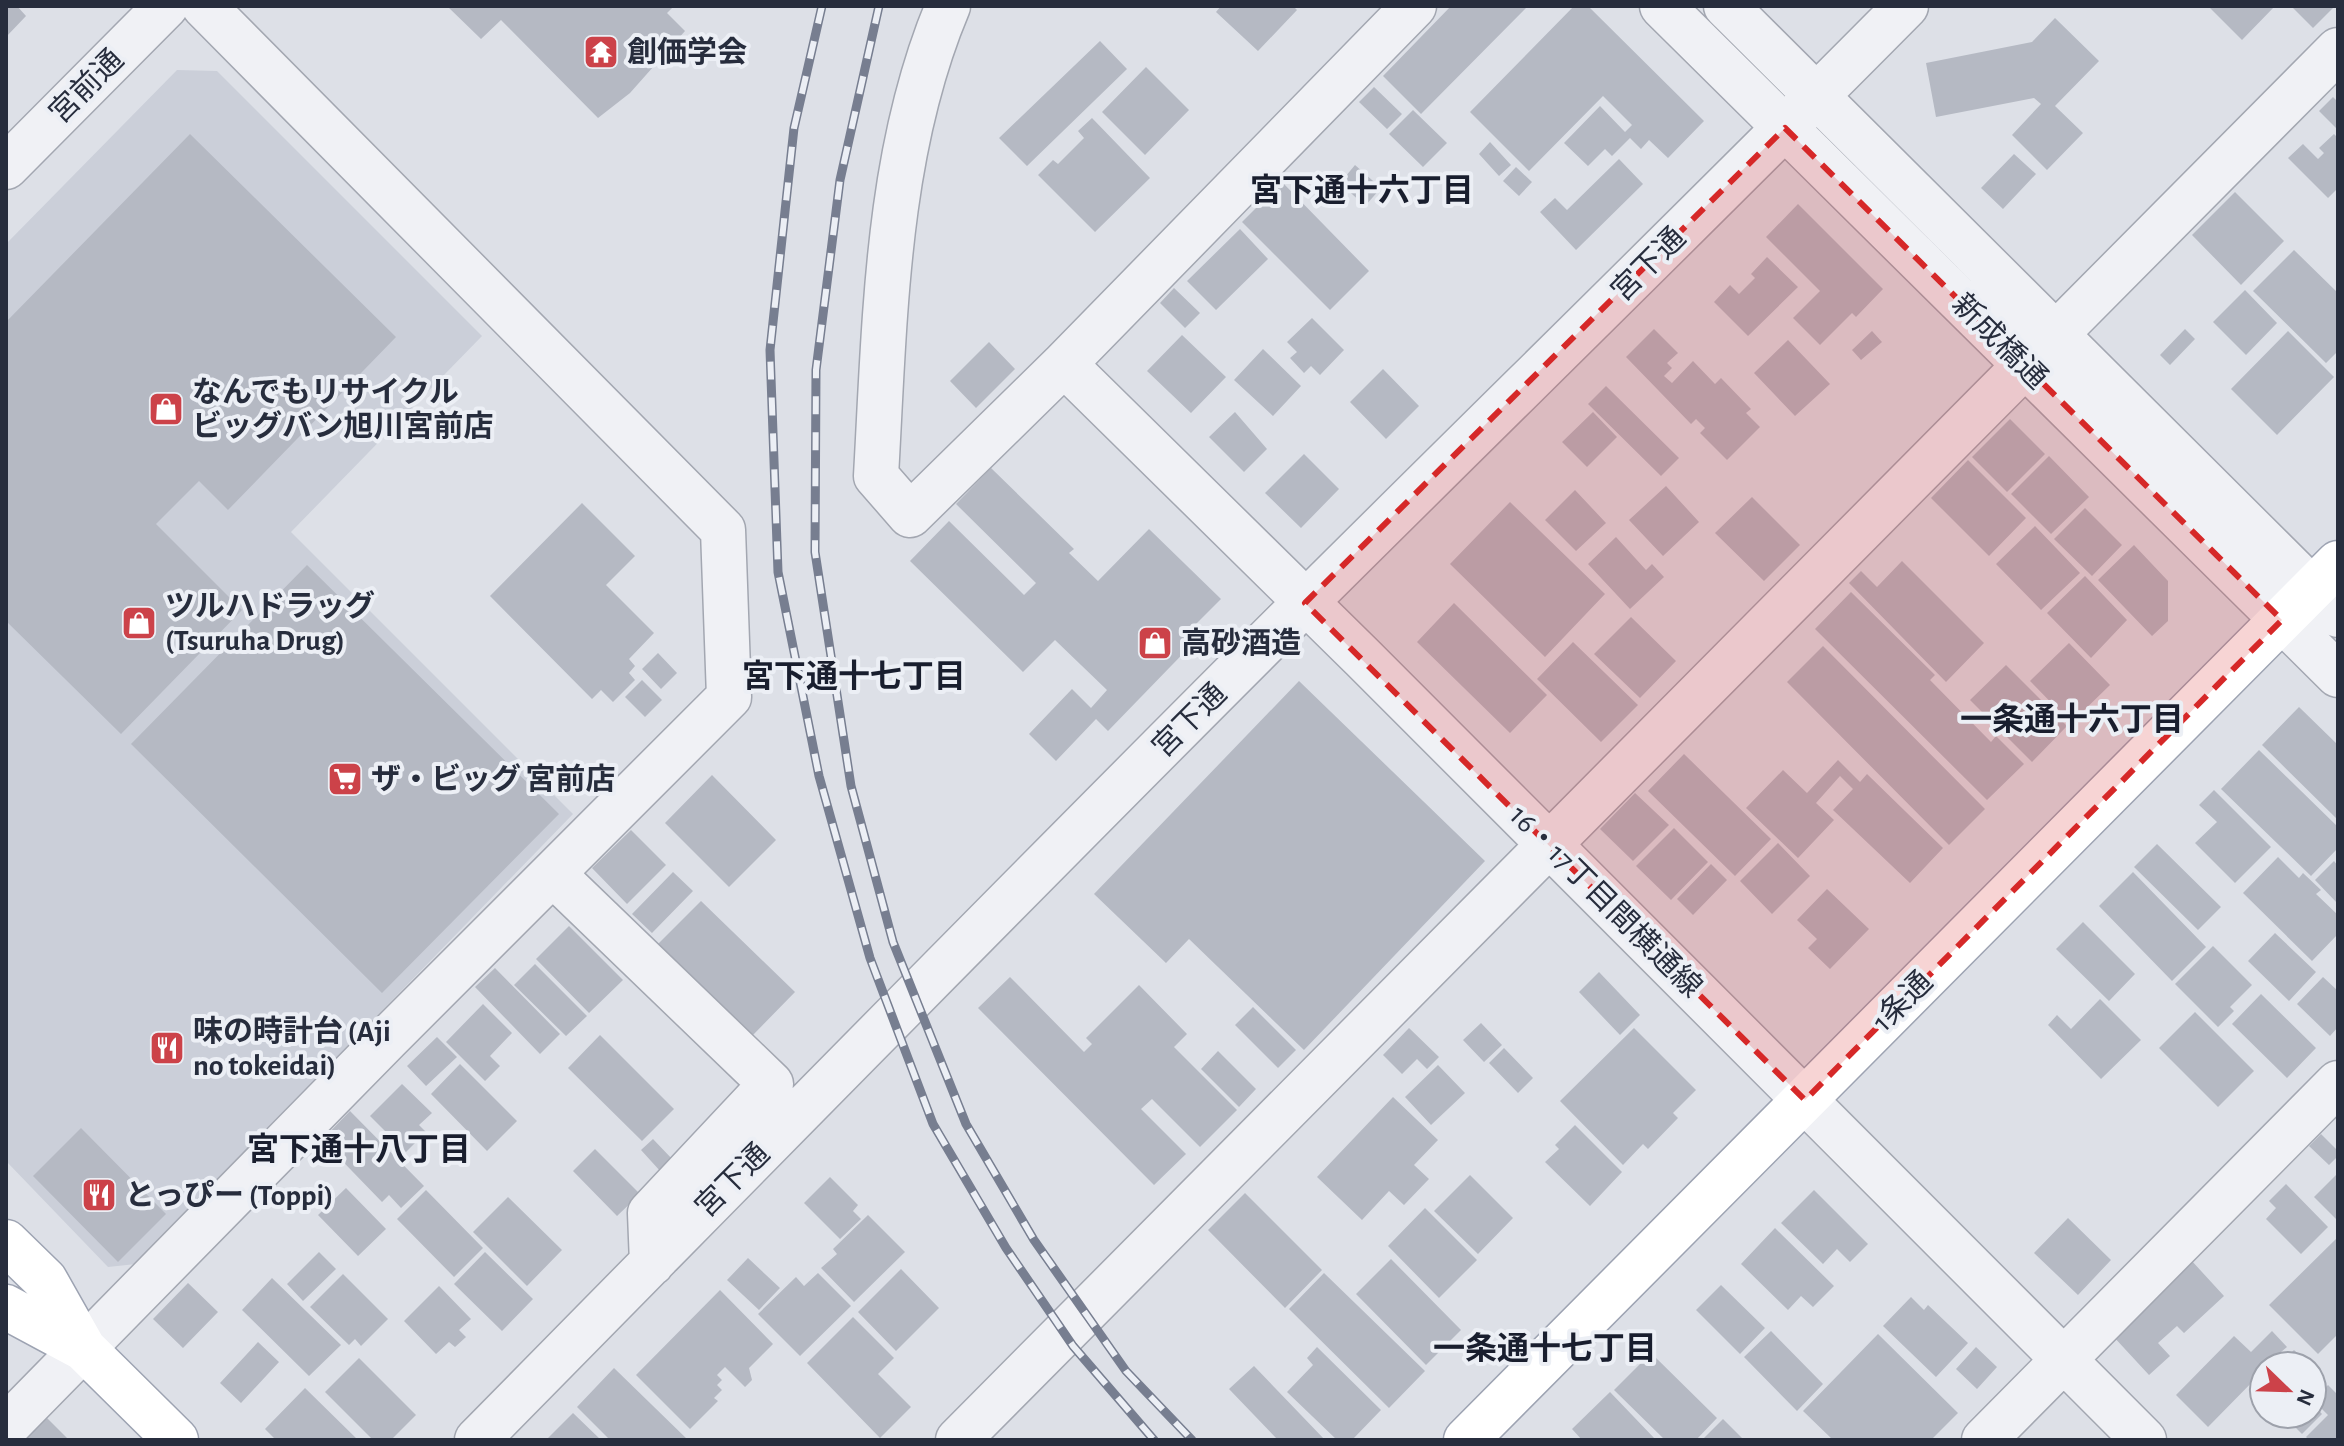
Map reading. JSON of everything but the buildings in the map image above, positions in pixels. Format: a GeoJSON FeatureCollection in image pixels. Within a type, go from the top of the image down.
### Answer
{"type":"FeatureCollection","features":[{"type":"Feature","properties":{"kind":"main road","name":"1条通"},"geometry":{"type":"LineString","coordinates":[[1466,1440],[2282,620],[2329,589]]}},
{"type":"Feature","properties":{"kind":"main road"},"geometry":{"type":"LineString","coordinates":[[6,1242],[45,1280],[84,1349],[176,1440]]}},
{"type":"Feature","properties":{"kind":"main road"},"geometry":{"type":"LineString","coordinates":[[6,1307],[84,1349]]}},
{"type":"Feature","properties":{"kind":"street","name":"宮前通"},"geometry":{"type":"LineString","coordinates":[[6,167],[166,6]]}},
{"type":"Feature","properties":{"kind":"street"},"geometry":{"type":"LineString","coordinates":[[6,1427],[729,697],[723,530],[204,6]]}},
{"type":"Feature","properties":{"kind":"street"},"geometry":{"type":"LineString","coordinates":[[948,6],[931,46],[896,198],[876,476],[910,515],[1064,364],[1414,6]]}},
{"type":"Feature","properties":{"kind":"street","name":"新成橋通"},"geometry":{"type":"LineString","coordinates":[[1662,6],[2338,675]]}},
{"type":"Feature","properties":{"kind":"street","name":"新成橋通"},"geometry":{"type":"LineString","coordinates":[[1726,6],[2057,336],[2329,589]]}},
{"type":"Feature","properties":{"kind":"street","name":"宮下通"},"geometry":{"type":"LineString","coordinates":[[477,1440],[1305,603],[1906,6]]}},
{"type":"Feature","properties":{"kind":"street"},"geometry":{"type":"LineString","coordinates":[[958,1440],[2338,50]]}},
{"type":"Feature","properties":{"kind":"street","name":"16・17丁目間横通線"},"geometry":{"type":"LineString","coordinates":[[1064,364],[1550,844],[2144,1440]]}},
{"type":"Feature","properties":{"kind":"street"},"geometry":{"type":"LineString","coordinates":[[554,875],[771,1084],[650,1213],[652,1263]]}},
{"type":"Feature","properties":{"kind":"street"},"geometry":{"type":"LineString","coordinates":[[1984,1440],[2338,1083]]}},
{"type":"Feature","properties":{"kind":"highlighted area"},"geometry":{"type":"Polygon","coordinates":[[[1785,128],[2282,620],[1805,1100],[1305,603],[1785,128]]]}},
{"type":"Feature","properties":{"kind":"shaded area"},"geometry":{"type":"Polygon","coordinates":[[[177,70],[217,71],[482,336],[291,532],[573,814],[136,1264],[108,1267],[6,1161],[6,244],[177,70]]]}},
{"type":"Feature","properties":{"kind":"railway"},"geometry":{"type":"LineString","coordinates":[[822,6],[794,128],[770,350],[778,572],[819,776],[870,958],[933,1124],[1006,1248],[1073,1346],[1154,1440]]}},
{"type":"Feature","properties":{"kind":"railway"},"geometry":{"type":"LineString","coordinates":[[879,6],[840,180],[816,370],[815,552],[851,786],[893,942],[966,1124],[1034,1240],[1126,1371],[1192,1440]]}},
{"type":"Feature","properties":{"kind":"place","name":"創価学会"},"geometry":{"type":"Point","coordinates":[601,52]}},
{"type":"Feature","properties":{"kind":"place","name":"なんでもリサイクル ビッグバン旭川宮前店"},"geometry":{"type":"Point","coordinates":[166,409]}},
{"type":"Feature","properties":{"kind":"place","name":"ツルハドラッグ (Tsuruha Drug)"},"geometry":{"type":"Point","coordinates":[139,623]}},
{"type":"Feature","properties":{"kind":"place","name":"高砂酒造"},"geometry":{"type":"Point","coordinates":[1155,643]}},
{"type":"Feature","properties":{"kind":"place","name":"ザ・ビッグ 宮前店"},"geometry":{"type":"Point","coordinates":[345,779]}},
{"type":"Feature","properties":{"kind":"place","name":"味の時計台 (Aji no tokeidai)"},"geometry":{"type":"Point","coordinates":[167,1048]}},
{"type":"Feature","properties":{"kind":"place","name":"とっぴー (Toppi)"},"geometry":{"type":"Point","coordinates":[99,1195]}},
{"type":"Feature","properties":{"kind":"district","name":"宮下通十六丁目"},"geometry":{"type":"Point","coordinates":[1362,190]}},
{"type":"Feature","properties":{"kind":"district","name":"宮下通十七丁目"},"geometry":{"type":"Point","coordinates":[854,676]}},
{"type":"Feature","properties":{"kind":"district","name":"一条通十六丁目"},"geometry":{"type":"Point","coordinates":[2072,719]}},
{"type":"Feature","properties":{"kind":"district","name":"宮下通十八丁目"},"geometry":{"type":"Point","coordinates":[359,1149]}},
{"type":"Feature","properties":{"kind":"district","name":"一条通十七丁目"},"geometry":{"type":"Point","coordinates":[1545,1348]}}]}
